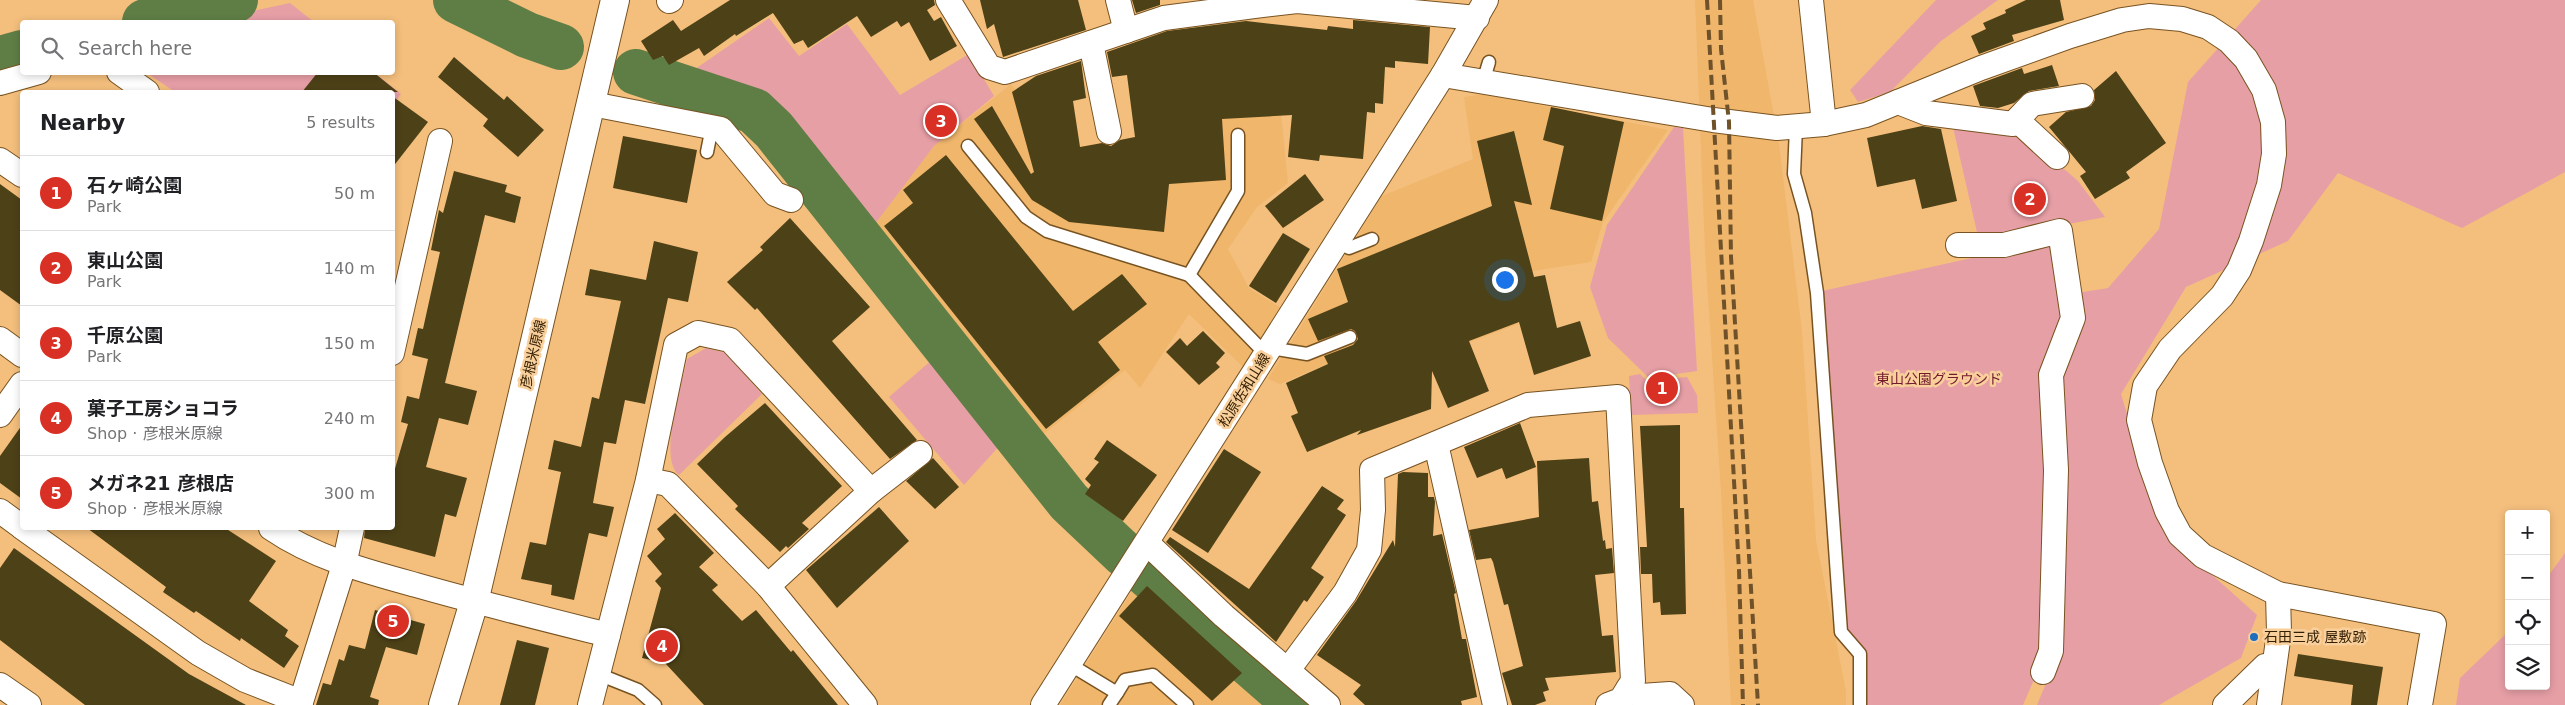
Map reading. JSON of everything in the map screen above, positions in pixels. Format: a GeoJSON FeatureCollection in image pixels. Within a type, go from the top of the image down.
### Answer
{"type":"FeatureCollection","features":[{"type":"Feature","properties":{"kind":"main road","name":"彦根米原線"},"geometry":{"type":"LineString","coordinates":[[443,705],[474,602],[615,0]]}},
{"type":"Feature","properties":{"kind":"street"},"geometry":{"type":"LineString","coordinates":[[948,0],[989,67],[1005,72],[1164,18],[1253,3],[1297,1],[1481,9]]}},
{"type":"Feature","properties":{"kind":"street"},"geometry":{"type":"LineString","coordinates":[[1118,0],[1126,31]]}},
{"type":"Feature","properties":{"kind":"street"},"geometry":{"type":"LineString","coordinates":[[1811,0],[1824,124]]}},
{"type":"Feature","properties":{"kind":"street","name":"松原佐和山線"},"geometry":{"type":"LineString","coordinates":[[1043,705],[1338,242],[1443,75],[1481,9]]}},
{"type":"Feature","properties":{"kind":"street"},"geometry":{"type":"LineString","coordinates":[[1443,75],[1486,72],[1713,120],[1777,128],[1796,127],[1824,124],[1866,115],[2070,36],[2122,20],[2149,16],[2182,19],[2208,27],[2228,41],[2246,59],[2264,90],[2273,122],[2274,154],[2269,185],[2252,241],[2239,270],[2222,296],[2170,349],[2145,386],[2139,420],[2150,463],[2167,511],[2180,535],[2203,556],[2278,594],[2434,624],[2420,705]]}},
{"type":"Feature","properties":{"kind":"street"},"geometry":{"type":"LineString","coordinates":[[1091,43],[1109,132]]}},
{"type":"Feature","properties":{"kind":"street"},"geometry":{"type":"LineString","coordinates":[[0,83],[28,75]]}},
{"type":"Feature","properties":{"kind":"street"},"geometry":{"type":"LineString","coordinates":[[123,75],[144,90]]}},
{"type":"Feature","properties":{"kind":"street"},"geometry":{"type":"LineString","coordinates":[[1898,102],[1926,113],[2013,124],[2032,104],[2082,96]]}},
{"type":"Feature","properties":{"kind":"street"},"geometry":{"type":"LineString","coordinates":[[592,104],[721,129],[775,194],[791,200]]}},
{"type":"Feature","properties":{"kind":"street"},"geometry":{"type":"LineString","coordinates":[[2017,120],[2057,157]]}},
{"type":"Feature","properties":{"kind":"street"},"geometry":{"type":"LineString","coordinates":[[395,326],[401,272],[440,142]]}},
{"type":"Feature","properties":{"kind":"street"},"geometry":{"type":"LineString","coordinates":[[0,160],[20,174]]}},
{"type":"Feature","properties":{"kind":"street"},"geometry":{"type":"LineString","coordinates":[[1958,245],[2004,245],[2060,231],[2073,318],[2051,375],[2056,470],[2051,651],[2043,672]]}},
{"type":"Feature","properties":{"kind":"street"},"geometry":{"type":"LineString","coordinates":[[590,705],[648,480],[676,345],[698,333],[730,340],[871,491]]}},
{"type":"Feature","properties":{"kind":"street"},"geometry":{"type":"LineString","coordinates":[[0,339],[20,354]]}},
{"type":"Feature","properties":{"kind":"street"},"geometry":{"type":"LineString","coordinates":[[0,415],[20,387]]}},
{"type":"Feature","properties":{"kind":"street"},"geometry":{"type":"LineString","coordinates":[[1288,670],[1345,593],[1369,550],[1373,510],[1372,470],[1528,405],[1618,396],[1633,681],[1621,700],[1608,705]]}},
{"type":"Feature","properties":{"kind":"street"},"geometry":{"type":"LineString","coordinates":[[1436,444],[1495,705]]}},
{"type":"Feature","properties":{"kind":"street"},"geometry":{"type":"LineString","coordinates":[[768,586],[871,491],[920,453]]}},
{"type":"Feature","properties":{"kind":"street"},"geometry":{"type":"LineString","coordinates":[[648,480],[668,484],[768,586],[865,705]]}},
{"type":"Feature","properties":{"kind":"street"},"geometry":{"type":"LineString","coordinates":[[0,511],[20,525]]}},
{"type":"Feature","properties":{"kind":"street"},"geometry":{"type":"LineString","coordinates":[[27,530],[198,653],[245,680],[301,703],[344,565],[352,530]]}},
{"type":"Feature","properties":{"kind":"street"},"geometry":{"type":"LineString","coordinates":[[274,530],[291,542],[344,565],[474,602],[608,635]]}},
{"type":"Feature","properties":{"kind":"street"},"geometry":{"type":"LineString","coordinates":[[1147,543],[1224,616],[1328,705]]}},
{"type":"Feature","properties":{"kind":"street"},"geometry":{"type":"LineString","coordinates":[[2269,705],[2279,633],[2278,594]]}},
{"type":"Feature","properties":{"kind":"street"},"geometry":{"type":"LineString","coordinates":[[2225,705],[2265,666],[2274,667]]}},
{"type":"Feature","properties":{"kind":"street"},"geometry":{"type":"LineString","coordinates":[[0,685],[29,705]]}},
{"type":"Feature","properties":{"kind":"street"},"geometry":{"type":"LineString","coordinates":[[1628,689],[1641,696],[1670,694],[1682,705]]}},
{"type":"Feature","properties":{"kind":"lane"},"geometry":{"type":"LineString","coordinates":[[707,152],[712,127]]}},
{"type":"Feature","properties":{"kind":"lane"},"geometry":{"type":"LineString","coordinates":[[1796,127],[1794,174],[1805,213],[1817,292],[1840,632],[1860,654],[1860,705]]}},
{"type":"Feature","properties":{"kind":"lane"},"geometry":{"type":"LineString","coordinates":[[1189,275],[1238,191],[1238,135]]}},
{"type":"Feature","properties":{"kind":"lane"},"geometry":{"type":"LineString","coordinates":[[968,146],[1026,217],[1047,231],[1189,275],[1258,346],[1307,354],[1350,337]]}},
{"type":"Feature","properties":{"kind":"lane"},"geometry":{"type":"LineString","coordinates":[[1338,242],[1350,248],[1372,239]]}},
{"type":"Feature","properties":{"kind":"lane"},"geometry":{"type":"LineString","coordinates":[[1069,664],[1117,693]]}},
{"type":"Feature","properties":{"kind":"lane"},"geometry":{"type":"LineString","coordinates":[[598,674],[638,690],[655,705]]}},
{"type":"Feature","properties":{"kind":"lane"},"geometry":{"type":"LineString","coordinates":[[1109,705],[1125,680],[1153,675],[1187,705]]}},
{"type":"Feature","properties":{"kind":"shaded area"},"geometry":{"type":"Polygon","coordinates":[[[1695,0],[1753,0],[1779,144],[1802,331],[1816,540],[1846,691],[1846,705],[1731,705],[1721,492],[1705,252],[1695,0]]]}},
{"type":"Feature","properties":{"kind":"shaded area"},"geometry":{"type":"Polygon","coordinates":[[[1277,73],[1288,183],[1257,207],[1228,249],[1249,288],[1283,309],[1243,367],[1189,314],[1140,388],[1125,370],[1037,439],[872,228],[934,146],[1011,84],[1074,172],[1175,183],[1166,81],[1277,73]]]}},
{"type":"Feature","properties":{"kind":"shaded area"},"geometry":{"type":"Polygon","coordinates":[[[1483,94],[1668,130],[1603,222],[1591,262],[1507,275],[1518,324],[1370,379],[1359,350],[1280,384],[1268,379],[1382,196],[1473,159],[1464,97],[1483,94]]]}},
{"type":"Feature","properties":{"kind":"shaded area"},"geometry":{"type":"Polygon","coordinates":[[[1141,577],[1248,673],[1286,705],[1060,705],[1141,577]]]}},
{"type":"Feature","properties":{"kind":"green space"},"geometry":{"type":"Polygon","coordinates":[[[1936,0],[1998,0],[1941,41],[1890,92],[1858,102],[1850,90],[1936,0]]]}},
{"type":"Feature","properties":{"kind":"green space"},"geometry":{"type":"Polygon","coordinates":[[[2261,0],[2565,0],[2565,172],[2462,228],[2338,173],[2288,241],[2186,287],[2121,394],[2163,531],[2257,615],[2241,658],[2159,705],[2037,705],[2059,652],[2057,377],[2077,293],[2108,288],[2159,229],[2188,82],[2261,0]]]}},
{"type":"Feature","properties":{"kind":"green space"},"geometry":{"type":"Polygon","coordinates":[[[290,3],[311,20],[211,20],[290,3]]]}},
{"type":"Feature","properties":{"kind":"green space"},"geometry":{"type":"Polygon","coordinates":[[[769,18],[799,56],[847,24],[900,95],[969,54],[994,96],[934,146],[872,228],[866,231],[848,204],[771,113],[754,102],[683,81],[685,76],[769,18]]]}},
{"type":"Feature","properties":{"kind":"green space"},"geometry":{"type":"Polygon","coordinates":[[[150,75],[377,75],[401,94],[395,102],[395,90],[172,90],[150,75]]]}},
{"type":"Feature","properties":{"kind":"green space"},"geometry":{"type":"Polygon","coordinates":[[[1952,123],[2020,131],[2078,181],[2105,217],[1979,241],[1952,123]]]}},
{"type":"Feature","properties":{"kind":"green space"},"geometry":{"type":"Polygon","coordinates":[[[1674,127],[1683,128],[1697,371],[1649,378],[1608,338],[1590,287],[1607,225],[1674,127]]]}},
{"type":"Feature","properties":{"kind":"green space","name":"東山公園グラウンド"},"geometry":{"type":"Polygon","coordinates":[[[2058,239],[2066,321],[2048,364],[2047,650],[2023,705],[1866,705],[1865,651],[1846,629],[1830,374],[1822,291],[2058,239]]]}},
{"type":"Feature","properties":{"kind":"green space"},"geometry":{"type":"Polygon","coordinates":[[[706,348],[726,353],[762,394],[679,475],[673,466],[671,453],[673,420],[687,359],[706,348]]]}},
{"type":"Feature","properties":{"kind":"green space"},"geometry":{"type":"Polygon","coordinates":[[[933,359],[1002,443],[964,485],[889,397],[933,359]]]}},
{"type":"Feature","properties":{"kind":"green space"},"geometry":{"type":"Polygon","coordinates":[[[1640,374],[1647,381],[1687,377],[1697,395],[1698,413],[1631,415],[1629,376],[1640,374]]]}},
{"type":"Feature","properties":{"kind":"green space"},"geometry":{"type":"Polygon","coordinates":[[[2565,553],[2565,705],[2456,705],[2460,678],[2505,635],[2505,690],[2550,690],[2550,574],[2565,553]]]}},
{"type":"Feature","properties":{"kind":"building"},"geometry":{"type":"Polygon","coordinates":[[[730,0],[934,0],[935,5],[927,10],[934,21],[941,17],[957,46],[930,61],[909,22],[901,27],[897,21],[871,37],[857,16],[808,48],[803,40],[794,44],[773,13],[736,36],[735,34],[704,56],[699,48],[669,65],[663,56],[653,60],[641,41],[673,20],[681,31],[730,0]]]}},
{"type":"Feature","properties":{"kind":"building"},"geometry":{"type":"Polygon","coordinates":[[[980,0],[1078,0],[1086,30],[1003,57],[994,24],[987,29],[980,0]]]}},
{"type":"Feature","properties":{"kind":"building"},"geometry":{"type":"Polygon","coordinates":[[[1132,0],[1160,0],[1160,5],[1136,13],[1132,0]]]}},
{"type":"Feature","properties":{"kind":"building"},"geometry":{"type":"Polygon","coordinates":[[[2026,0],[2060,0],[2064,20],[2012,35],[2014,41],[1979,54],[1971,36],[1986,29],[1983,23],[2006,13],[2005,10],[2026,0]]]}},
{"type":"Feature","properties":{"kind":"building"},"geometry":{"type":"Polygon","coordinates":[[[1353,20],[1430,27],[1428,64],[1395,61],[1395,68],[1385,67],[1383,104],[1375,103],[1375,113],[1367,112],[1363,159],[1320,155],[1319,161],[1288,157],[1292,115],[1222,119],[1226,180],[1169,184],[1164,232],[1069,222],[1032,200],[974,119],[992,106],[1031,174],[1034,172],[1012,92],[1036,76],[1081,61],[1086,98],[1073,101],[1080,147],[1102,143],[1111,146],[1120,140],[1135,137],[1127,75],[1112,77],[1107,52],[1167,31],[1246,21],[1327,30],[1328,26],[1353,29],[1353,20]]]}},
{"type":"Feature","properties":{"kind":"building"},"geometry":{"type":"Polygon","coordinates":[[[454,57],[504,100],[507,96],[544,130],[518,157],[483,126],[488,119],[438,77],[454,57]]]}},
{"type":"Feature","properties":{"kind":"building"},"geometry":{"type":"Polygon","coordinates":[[[2052,65],[2059,86],[2029,91],[2014,103],[1998,108],[1980,106],[1973,86],[2022,68],[2024,74],[2052,65]]]}},
{"type":"Feature","properties":{"kind":"building"},"geometry":{"type":"Polygon","coordinates":[[[2116,71],[2166,143],[2126,172],[2130,178],[2095,199],[2080,176],[2086,172],[2049,127],[2066,112],[2091,106],[2095,100],[2094,90],[2116,71]]]}},
{"type":"Feature","properties":{"kind":"building"},"geometry":{"type":"Polygon","coordinates":[[[316,75],[377,75],[398,92],[395,92],[395,90],[304,90],[316,75]]]}},
{"type":"Feature","properties":{"kind":"building"},"geometry":{"type":"Polygon","coordinates":[[[395,98],[428,122],[395,164],[395,98]]]}},
{"type":"Feature","properties":{"kind":"building"},"geometry":{"type":"Polygon","coordinates":[[[1551,107],[1624,122],[1602,221],[1550,209],[1564,146],[1543,140],[1551,107]]]}},
{"type":"Feature","properties":{"kind":"building"},"geometry":{"type":"Polygon","coordinates":[[[1922,126],[1941,129],[1957,201],[1922,209],[1915,179],[1877,187],[1867,138],[1922,126]]]}},
{"type":"Feature","properties":{"kind":"building"},"geometry":{"type":"Polygon","coordinates":[[[1514,131],[1532,205],[1514,201],[1534,277],[1545,275],[1557,328],[1580,321],[1591,356],[1534,375],[1519,322],[1469,341],[1489,391],[1448,408],[1432,371],[1431,409],[1357,435],[1361,430],[1307,452],[1291,416],[1298,413],[1286,383],[1328,364],[1324,356],[1353,345],[1358,339],[1355,331],[1351,329],[1318,341],[1308,319],[1348,302],[1337,269],[1492,206],[1477,141],[1514,131]]]}},
{"type":"Feature","properties":{"kind":"building"},"geometry":{"type":"Polygon","coordinates":[[[623,136],[697,150],[687,203],[613,188],[623,136]]]}},
{"type":"Feature","properties":{"kind":"building"},"geometry":{"type":"Polygon","coordinates":[[[946,155],[1073,311],[1122,274],[1147,304],[1098,342],[1120,370],[1046,429],[884,226],[913,203],[903,190],[946,155]]]}},
{"type":"Feature","properties":{"kind":"building"},"geometry":{"type":"Polygon","coordinates":[[[454,171],[507,185],[505,192],[521,197],[515,223],[485,215],[445,383],[477,391],[468,425],[439,418],[426,467],[467,478],[456,517],[445,514],[435,557],[364,538],[365,530],[395,530],[395,469],[408,424],[401,422],[407,396],[419,399],[428,359],[412,355],[418,328],[423,329],[440,252],[431,250],[439,210],[443,213],[454,171]]]}},
{"type":"Feature","properties":{"kind":"building"},"geometry":{"type":"Polygon","coordinates":[[[1305,174],[1324,200],[1283,228],[1265,206],[1305,174]]]}},
{"type":"Feature","properties":{"kind":"building"},"geometry":{"type":"Polygon","coordinates":[[[0,184],[20,199],[20,305],[0,290],[0,184]]]}},
{"type":"Feature","properties":{"kind":"building"},"geometry":{"type":"Polygon","coordinates":[[[790,218],[870,307],[832,341],[917,440],[890,459],[757,308],[755,310],[727,282],[763,250],[760,247],[790,218]]]}},
{"type":"Feature","properties":{"kind":"building"},"geometry":{"type":"Polygon","coordinates":[[[1283,233],[1310,249],[1276,303],[1249,286],[1283,233]]]}},
{"type":"Feature","properties":{"kind":"building"},"geometry":{"type":"Polygon","coordinates":[[[654,241],[698,252],[688,302],[668,298],[645,404],[625,400],[616,444],[604,442],[593,503],[614,507],[607,537],[589,533],[574,600],[551,595],[552,585],[521,579],[530,542],[546,545],[561,472],[548,469],[554,440],[581,447],[592,397],[599,399],[621,301],[585,295],[590,269],[646,280],[654,241]]]}},
{"type":"Feature","properties":{"kind":"building"},"geometry":{"type":"Polygon","coordinates":[[[1203,331],[1225,353],[1216,363],[1220,367],[1199,385],[1166,352],[1180,338],[1187,346],[1203,331]]]}},
{"type":"Feature","properties":{"kind":"building"},"geometry":{"type":"Polygon","coordinates":[[[765,403],[842,486],[802,523],[809,529],[788,548],[786,546],[780,552],[735,509],[738,506],[697,464],[765,403]]]}},
{"type":"Feature","properties":{"kind":"building"},"geometry":{"type":"Polygon","coordinates":[[[1520,423],[1536,467],[1506,479],[1502,468],[1477,478],[1464,447],[1520,423]]]}},
{"type":"Feature","properties":{"kind":"building"},"geometry":{"type":"Polygon","coordinates":[[[1680,425],[1680,508],[1684,508],[1686,614],[1661,615],[1660,602],[1653,603],[1652,574],[1641,574],[1640,547],[1647,547],[1640,426],[1680,425]]]}},
{"type":"Feature","properties":{"kind":"building"},"geometry":{"type":"Polygon","coordinates":[[[20,428],[20,498],[0,483],[0,456],[20,428]]]}},
{"type":"Feature","properties":{"kind":"building"},"geometry":{"type":"Polygon","coordinates":[[[1107,440],[1157,475],[1123,521],[1085,494],[1091,485],[1085,479],[1099,462],[1094,459],[1107,440]]]}},
{"type":"Feature","properties":{"kind":"building"},"geometry":{"type":"Polygon","coordinates":[[[1224,449],[1261,472],[1208,553],[1172,530],[1224,449]]]}},
{"type":"Feature","properties":{"kind":"building"},"geometry":{"type":"Polygon","coordinates":[[[933,458],[959,487],[935,509],[906,481],[933,458]]]}},
{"type":"Feature","properties":{"kind":"building"},"geometry":{"type":"Polygon","coordinates":[[[1589,458],[1592,502],[1598,501],[1603,541],[1605,540],[1606,549],[1612,548],[1614,573],[1595,575],[1602,636],[1613,635],[1616,672],[1545,678],[1549,690],[1543,692],[1546,701],[1535,705],[1512,705],[1502,673],[1523,666],[1508,604],[1504,605],[1491,558],[1476,560],[1469,530],[1539,517],[1537,461],[1589,458]]]}},
{"type":"Feature","properties":{"kind":"building"},"geometry":{"type":"Polygon","coordinates":[[[1403,472],[1428,473],[1428,497],[1434,497],[1435,502],[1433,536],[1442,534],[1456,593],[1454,594],[1462,639],[1466,639],[1477,697],[1461,701],[1462,705],[1365,705],[1353,694],[1361,685],[1317,655],[1356,601],[1393,540],[1395,547],[1398,474],[1403,472]]]}},
{"type":"Feature","properties":{"kind":"building"},"geometry":{"type":"Polygon","coordinates":[[[1322,486],[1344,500],[1337,509],[1346,515],[1311,568],[1324,577],[1307,602],[1304,600],[1276,642],[1166,542],[1170,537],[1249,589],[1322,486]]]}},
{"type":"Feature","properties":{"kind":"building"},"geometry":{"type":"Polygon","coordinates":[[[879,507],[909,541],[837,608],[806,570],[879,507]]]}},
{"type":"Feature","properties":{"kind":"building"},"geometry":{"type":"Polygon","coordinates":[[[675,513],[714,553],[699,567],[718,585],[712,590],[742,621],[756,610],[791,652],[793,650],[838,705],[704,705],[665,663],[642,658],[661,588],[655,581],[662,574],[647,556],[665,539],[657,529],[675,513]]]}},
{"type":"Feature","properties":{"kind":"building"},"geometry":{"type":"Polygon","coordinates":[[[90,530],[228,530],[276,561],[249,601],[288,630],[285,636],[299,646],[284,668],[241,638],[240,641],[196,611],[194,613],[163,592],[166,587],[90,530]]]}},
{"type":"Feature","properties":{"kind":"building"},"geometry":{"type":"Polygon","coordinates":[[[14,548],[189,674],[246,705],[85,705],[0,640],[0,568],[14,548]]]}},
{"type":"Feature","properties":{"kind":"building"},"geometry":{"type":"Polygon","coordinates":[[[1147,586],[1242,673],[1212,701],[1119,616],[1147,586]]]}},
{"type":"Feature","properties":{"kind":"building"},"geometry":{"type":"Polygon","coordinates":[[[375,610],[425,624],[417,655],[386,647],[370,697],[379,700],[378,705],[316,705],[323,683],[331,685],[339,659],[344,661],[349,645],[365,649],[375,610]]]}},
{"type":"Feature","properties":{"kind":"building"},"geometry":{"type":"Polygon","coordinates":[[[517,640],[549,648],[535,705],[500,705],[517,640]]]}},
{"type":"Feature","properties":{"kind":"building"},"geometry":{"type":"Polygon","coordinates":[[[2298,654],[2383,667],[2377,705],[2351,705],[2353,685],[2294,676],[2298,654]]]}},
{"type":"Feature","properties":{"kind":"waterway"},"geometry":{"type":"LineString","coordinates":[[153,20],[235,0]]}},
{"type":"Feature","properties":{"kind":"waterway"},"geometry":{"type":"LineString","coordinates":[[456,0],[527,35],[561,47]]}},
{"type":"Feature","properties":{"kind":"waterway"},"geometry":{"type":"LineString","coordinates":[[0,59],[20,54]]}},
{"type":"Feature","properties":{"kind":"waterway"},"geometry":{"type":"LineString","coordinates":[[636,72],[754,111],[774,130],[1069,502],[1124,554]]}},
{"type":"Feature","properties":{"kind":"waterway"},"geometry":{"type":"LineString","coordinates":[[1142,570],[1297,705]]}},
{"type":"Feature","properties":{"kind":"railway"},"geometry":{"type":"LineString","coordinates":[[1707,0],[1739,570],[1743,705]]}},
{"type":"Feature","properties":{"kind":"railway"},"geometry":{"type":"LineString","coordinates":[[1720,0],[1721,49],[1729,122],[1731,257],[1758,705]]}},
{"type":"Feature","properties":{"kind":"place","name":"千原公園"},"geometry":{"type":"Point","coordinates":[941,121]}},
{"type":"Feature","properties":{"kind":"place","name":"東山公園"},"geometry":{"type":"Point","coordinates":[2030,199]}},
{"type":"Feature","properties":{"kind":"place","name":"石ヶ崎公園"},"geometry":{"type":"Point","coordinates":[1662,388]}},
{"type":"Feature","properties":{"kind":"place","name":"メガネ21 彦根店"},"geometry":{"type":"Point","coordinates":[393,621]}},
{"type":"Feature","properties":{"kind":"place","name":"石田三成 屋敷跡"},"geometry":{"type":"Point","coordinates":[2254,637]}},
{"type":"Feature","properties":{"kind":"place","name":"菓子工房ショコラ"},"geometry":{"type":"Point","coordinates":[662,646]}}]}
